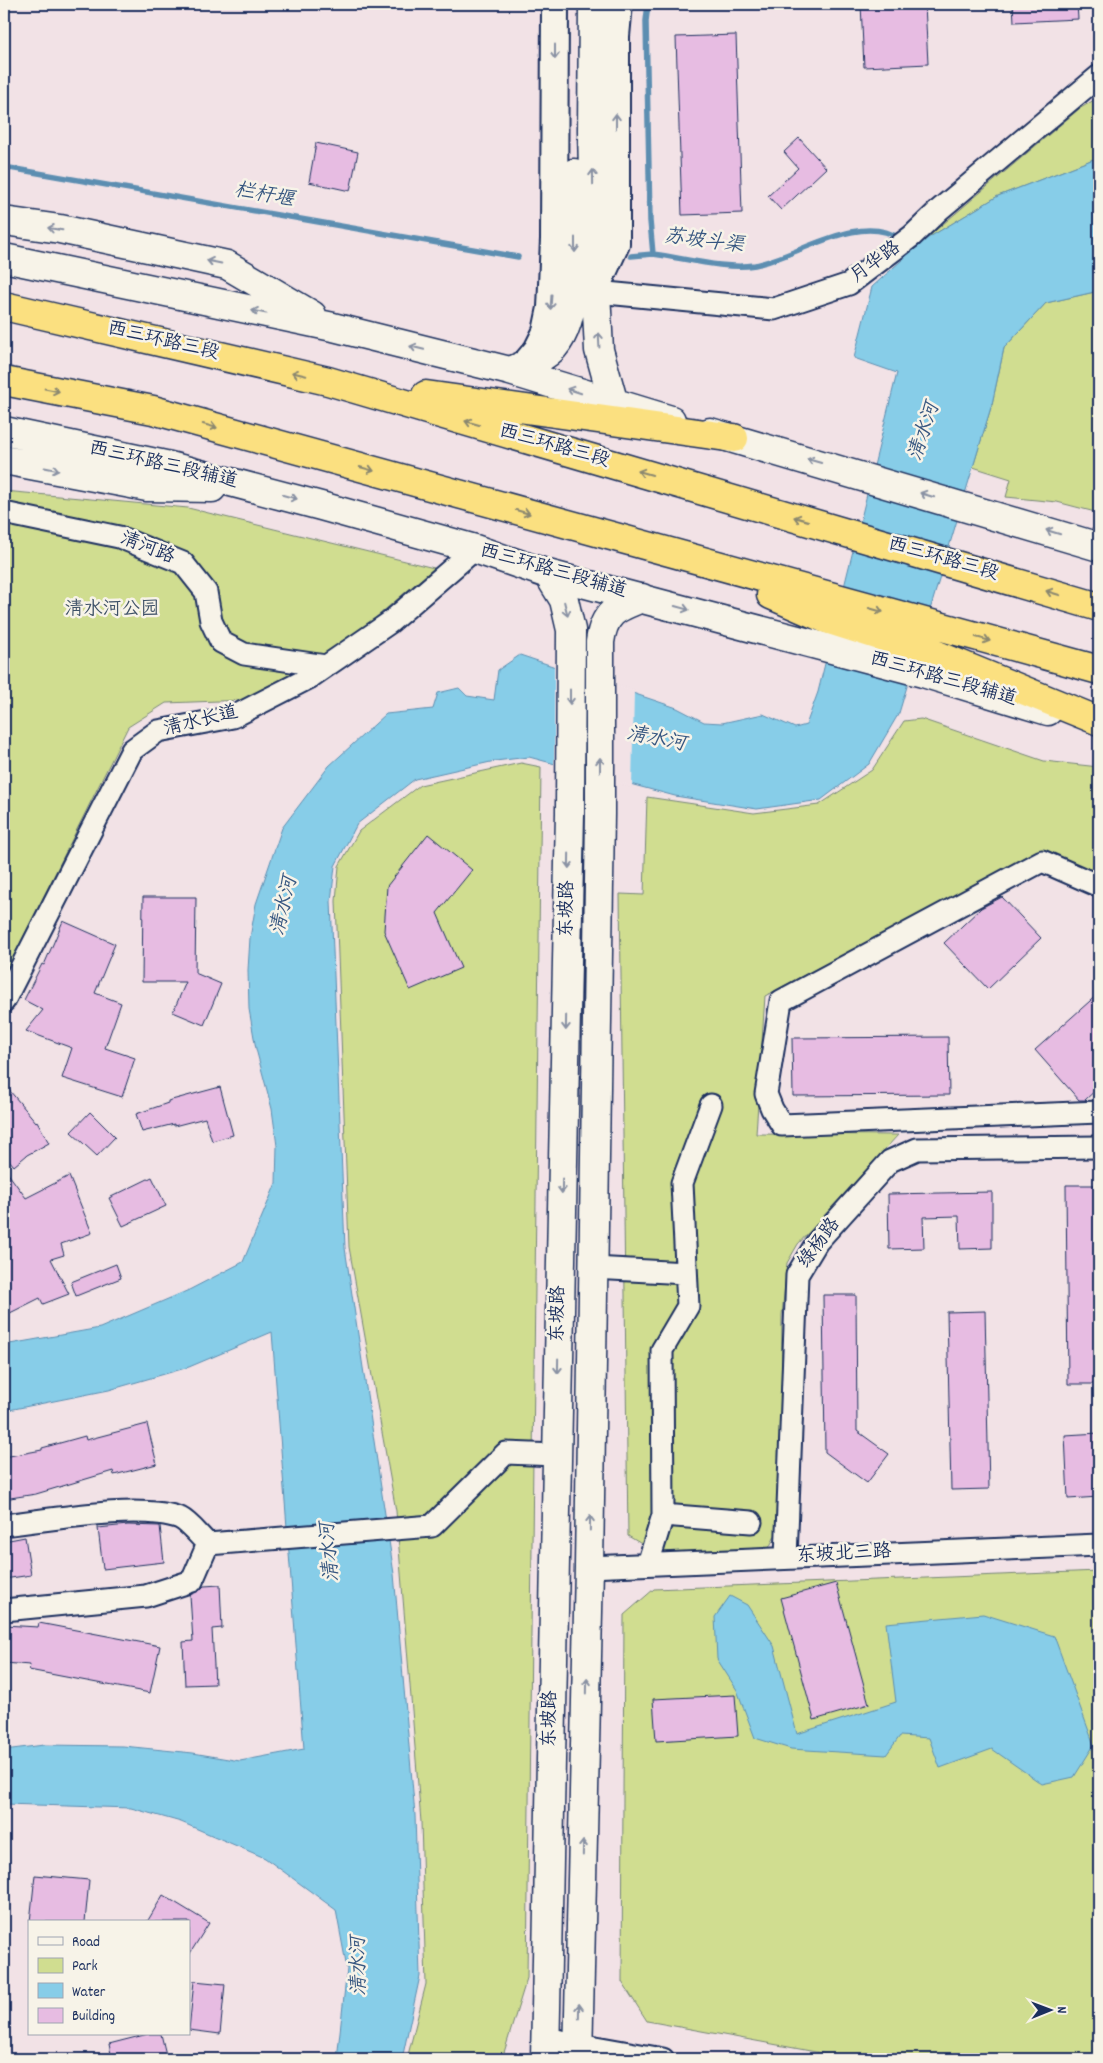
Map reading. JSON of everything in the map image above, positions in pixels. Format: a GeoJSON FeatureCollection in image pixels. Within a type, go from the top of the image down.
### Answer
{"type":"FeatureCollection","features":[{"type":"Feature","properties":{"kind":"highway","name":"西三环路三段"},"geometry":{"type":"LineString","coordinates":[[4,306],[328,381],[1099,607]]}},
{"type":"Feature","properties":{"kind":"highway"},"geometry":{"type":"LineString","coordinates":[[4,381],[153,410],[684,557],[828,608],[1099,721]]}},
{"type":"Feature","properties":{"kind":"highway"},"geometry":{"type":"LineString","coordinates":[[328,381],[734,438]]}},
{"type":"Feature","properties":{"kind":"highway"},"geometry":{"type":"LineString","coordinates":[[930,651],[1099,670]]}},
{"type":"Feature","properties":{"kind":"main road"},"geometry":{"type":"LineString","coordinates":[[518,368],[554,347],[568,320],[575,286],[575,4]]}},
{"type":"Feature","properties":{"kind":"main road"},"geometry":{"type":"LineString","coordinates":[[593,4],[592,130],[599,350],[614,404]]}},
{"type":"Feature","properties":{"kind":"main road"},"geometry":{"type":"LineString","coordinates":[[4,221],[60,230],[227,265],[333,328]]}},
{"type":"Feature","properties":{"kind":"main road"},"geometry":{"type":"LineString","coordinates":[[10,259],[518,368],[614,404],[860,474],[1099,547]]}},
{"type":"Feature","properties":{"kind":"main road","name":"西三环路三段辅道"},"geometry":{"type":"LineString","coordinates":[[4,431],[170,466],[475,549],[548,574],[818,645],[930,651],[1099,727]]}},
{"type":"Feature","properties":{"kind":"main road"},"geometry":{"type":"LineString","coordinates":[[4,460],[147,487],[257,489]]}},
{"type":"Feature","properties":{"kind":"main road","name":"东坡路"},"geometry":{"type":"LineString","coordinates":[[545,2049],[570,812],[571,630],[564,600],[548,574]]}},
{"type":"Feature","properties":{"kind":"main road","name":"东坡路"},"geometry":{"type":"LineString","coordinates":[[578,2052],[590,1567],[600,814],[600,642],[602,627],[608,616],[618,607],[642,598]]}},
{"type":"Feature","properties":{"kind":"main road"},"geometry":{"type":"LineString","coordinates":[[570,649],[600,642]]}},
{"type":"Feature","properties":{"kind":"street"},"geometry":{"type":"LineString","coordinates":[[518,368],[537,350],[546,332],[551,308],[554,239],[555,4]]}},
{"type":"Feature","properties":{"kind":"street"},"geometry":{"type":"LineString","coordinates":[[596,290],[616,244],[616,36],[619,4]]}},
{"type":"Feature","properties":{"kind":"street","name":"月华路"},"geometry":{"type":"LineString","coordinates":[[596,290],[774,309],[849,284],[912,236],[939,210],[1099,76]]}},
{"type":"Feature","properties":{"kind":"street","name":"清河路"},"geometry":{"type":"LineString","coordinates":[[4,512],[119,537],[183,563],[206,592],[211,621],[221,642],[244,654],[326,666]]}},
{"type":"Feature","properties":{"kind":"street","name":"清水长道"},"geometry":{"type":"LineString","coordinates":[[4,1001],[132,750],[158,731],[233,717],[309,678],[389,623],[475,549]]}},
{"type":"Feature","properties":{"kind":"street"},"geometry":{"type":"LineString","coordinates":[[1099,886],[1042,860],[782,1001],[766,1094],[772,1109],[782,1125],[1099,1112]]}},
{"type":"Feature","properties":{"kind":"street"},"geometry":{"type":"LineString","coordinates":[[648,1564],[662,1515],[662,1350],[688,1306],[682,1183],[711,1106]]}},
{"type":"Feature","properties":{"kind":"street","name":"绿杨路"},"geometry":{"type":"LineString","coordinates":[[786,1558],[797,1275],[817,1242],[890,1161],[917,1149],[1099,1147]]}},
{"type":"Feature","properties":{"kind":"street"},"geometry":{"type":"LineString","coordinates":[[593,1268],[686,1273]]}},
{"type":"Feature","properties":{"kind":"street"},"geometry":{"type":"LineString","coordinates":[[4,1525],[94,1515],[155,1511],[182,1519],[208,1544],[432,1526],[506,1453],[556,1455]]}},
{"type":"Feature","properties":{"kind":"street"},"geometry":{"type":"LineString","coordinates":[[662,1515],[751,1522]]}},
{"type":"Feature","properties":{"kind":"street"},"geometry":{"type":"LineString","coordinates":[[4,1610],[146,1596],[156,1593],[192,1581],[208,1544]]}},
{"type":"Feature","properties":{"kind":"street","name":"东坡北三路"},"geometry":{"type":"LineString","coordinates":[[590,1567],[1099,1545]]}},
{"type":"Feature","properties":{"kind":"street"},"geometry":{"type":"LineString","coordinates":[[545,2049],[663,2059]]}},
{"type":"Feature","properties":{"kind":"green space"},"geometry":{"type":"Polygon","coordinates":[[[1099,97],[1099,157],[998,196],[923,241],[1079,109],[1099,97]]]}},
{"type":"Feature","properties":{"kind":"green space"},"geometry":{"type":"Polygon","coordinates":[[[1099,291],[1099,513],[1057,502],[1006,497],[1011,479],[973,467],[992,404],[1004,348],[1046,303],[1099,291]]]}},
{"type":"Feature","properties":{"kind":"green space","name":"清水河公园"},"geometry":{"type":"Polygon","coordinates":[[[4,491],[188,508],[434,568],[347,642],[245,700],[166,703],[128,727],[4,976],[4,491]]]}},
{"type":"Feature","properties":{"kind":"green space"},"geometry":{"type":"Polygon","coordinates":[[[921,719],[1044,761],[1099,767],[1099,876],[1040,850],[765,996],[756,1134],[898,1135],[798,1244],[787,1263],[782,1315],[780,1526],[769,1548],[657,1553],[628,1536],[620,894],[644,895],[647,797],[754,813],[819,805],[872,770],[904,721],[921,719]]]}},
{"type":"Feature","properties":{"kind":"green space"},"geometry":{"type":"Polygon","coordinates":[[[521,763],[541,767],[527,1978],[502,2059],[407,2059],[426,1984],[421,1822],[396,1511],[349,1247],[336,901],[339,866],[359,831],[420,785],[521,763]]]}},
{"type":"Feature","properties":{"kind":"green space"},"geometry":{"type":"Polygon","coordinates":[[[1099,1571],[1099,2059],[854,2059],[647,2021],[622,1982],[624,1615],[654,1589],[1099,1571]]]}},
{"type":"Feature","properties":{"kind":"water","name":"清水河"},"geometry":{"type":"Polygon","coordinates":[[[1099,157],[1099,291],[1046,303],[1004,348],[992,404],[899,713],[869,764],[821,800],[757,809],[675,796],[529,757],[495,761],[415,779],[357,824],[335,866],[331,901],[345,1248],[394,1574],[415,1815],[420,1976],[402,2059],[337,2059],[347,1969],[336,1910],[265,1858],[181,1822],[131,1808],[4,1804],[4,1750],[44,1745],[123,1746],[193,1753],[240,1761],[304,1749],[272,1332],[189,1367],[109,1390],[4,1411],[4,1345],[100,1328],[189,1290],[243,1262],[276,1183],[277,1146],[272,1109],[256,1049],[249,1009],[248,970],[250,938],[256,904],[282,828],[329,766],[386,714],[433,709],[438,693],[459,688],[467,696],[494,700],[498,670],[520,655],[677,708],[704,722],[722,723],[763,714],[795,728],[806,725],[818,692],[897,373],[854,358],[872,287],[923,241],[998,196],[1099,157]]]}},
{"type":"Feature","properties":{"kind":"water"},"geometry":{"type":"Polygon","coordinates":[[[730,1596],[747,1605],[774,1646],[797,1734],[896,1702],[886,1623],[983,1614],[1054,1636],[1094,1745],[1074,1777],[1042,1784],[992,1749],[940,1768],[929,1738],[900,1736],[886,1755],[791,1749],[755,1738],[737,1690],[717,1659],[715,1617],[730,1596]]]}},
{"type":"Feature","properties":{"kind":"pier"},"geometry":{"type":"Polygon","coordinates":[[[554,664],[634,691],[632,787],[554,766],[554,664]]]}},
{"type":"Feature","properties":{"kind":"building"},"geometry":{"type":"Polygon","coordinates":[[[861,4],[925,4],[928,64],[864,67],[861,4]]]}},
{"type":"Feature","properties":{"kind":"building"},"geometry":{"type":"Polygon","coordinates":[[[1013,4],[1077,4],[1078,19],[1014,22],[1013,4]]]}},
{"type":"Feature","properties":{"kind":"building"},"geometry":{"type":"Polygon","coordinates":[[[736,35],[742,213],[682,215],[676,37],[736,35]]]}},
{"type":"Feature","properties":{"kind":"building"},"geometry":{"type":"Polygon","coordinates":[[[799,138],[826,168],[781,210],[768,196],[798,168],[784,152],[799,138]]]}},
{"type":"Feature","properties":{"kind":"building"},"geometry":{"type":"Polygon","coordinates":[[[316,143],[358,152],[350,191],[309,182],[316,143]]]}},
{"type":"Feature","properties":{"kind":"building"},"geometry":{"type":"Polygon","coordinates":[[[428,834],[472,870],[437,913],[461,968],[410,990],[384,931],[387,886],[428,834]]]}},
{"type":"Feature","properties":{"kind":"building"},"geometry":{"type":"Polygon","coordinates":[[[143,897],[196,897],[195,973],[221,984],[204,1025],[173,1012],[186,982],[142,982],[143,897]]]}},
{"type":"Feature","properties":{"kind":"building"},"geometry":{"type":"Polygon","coordinates":[[[1002,897],[1041,938],[988,989],[944,943],[981,908],[1002,897]]]}},
{"type":"Feature","properties":{"kind":"building"},"geometry":{"type":"Polygon","coordinates":[[[63,921],[115,944],[95,993],[121,1003],[105,1048],[135,1058],[122,1097],[62,1078],[72,1048],[26,1031],[43,1010],[24,1000],[42,964],[44,965],[63,921]]]}},
{"type":"Feature","properties":{"kind":"building"},"geometry":{"type":"Polygon","coordinates":[[[1099,993],[1099,1087],[1085,1100],[1079,1100],[1035,1050],[1099,993]]]}},
{"type":"Feature","properties":{"kind":"building"},"geometry":{"type":"Polygon","coordinates":[[[948,1037],[949,1095],[793,1096],[792,1038],[948,1037]]]}},
{"type":"Feature","properties":{"kind":"building"},"geometry":{"type":"Polygon","coordinates":[[[4,1084],[37,1121],[49,1143],[27,1155],[14,1166],[4,1154],[4,1084]]]}},
{"type":"Feature","properties":{"kind":"building"},"geometry":{"type":"Polygon","coordinates":[[[220,1087],[233,1135],[212,1141],[205,1118],[142,1132],[136,1114],[168,1103],[168,1101],[220,1087]]]}},
{"type":"Feature","properties":{"kind":"building"},"geometry":{"type":"Polygon","coordinates":[[[90,1112],[115,1137],[97,1156],[71,1132],[90,1112]]]}},
{"type":"Feature","properties":{"kind":"building"},"geometry":{"type":"Polygon","coordinates":[[[4,1168],[26,1198],[69,1176],[92,1233],[61,1244],[64,1255],[51,1259],[69,1294],[43,1304],[40,1298],[4,1316],[4,1168]]]}},
{"type":"Feature","properties":{"kind":"building"},"geometry":{"type":"Polygon","coordinates":[[[152,1177],[166,1206],[123,1226],[109,1198],[152,1177]]]}},
{"type":"Feature","properties":{"kind":"building"},"geometry":{"type":"Polygon","coordinates":[[[1066,1185],[1099,1185],[1099,1384],[1068,1384],[1066,1185]]]}},
{"type":"Feature","properties":{"kind":"building"},"geometry":{"type":"Polygon","coordinates":[[[992,1192],[992,1248],[960,1249],[959,1216],[923,1217],[924,1248],[889,1249],[888,1194],[992,1192]]]}},
{"type":"Feature","properties":{"kind":"building"},"geometry":{"type":"Polygon","coordinates":[[[116,1264],[121,1278],[76,1296],[71,1282],[116,1264]]]}},
{"type":"Feature","properties":{"kind":"building"},"geometry":{"type":"Polygon","coordinates":[[[823,1295],[856,1295],[857,1431],[889,1454],[867,1483],[825,1452],[823,1295]]]}},
{"type":"Feature","properties":{"kind":"building"},"geometry":{"type":"Polygon","coordinates":[[[985,1311],[989,1489],[951,1490],[947,1312],[985,1311]]]}},
{"type":"Feature","properties":{"kind":"building"},"geometry":{"type":"Polygon","coordinates":[[[147,1424],[157,1464],[114,1475],[113,1471],[36,1494],[4,1499],[4,1457],[42,1450],[42,1448],[85,1436],[86,1440],[147,1424]]]}},
{"type":"Feature","properties":{"kind":"building"},"geometry":{"type":"Polygon","coordinates":[[[1099,1433],[1099,1497],[1068,1499],[1065,1435],[1099,1433]]]}},
{"type":"Feature","properties":{"kind":"building"},"geometry":{"type":"Polygon","coordinates":[[[128,1525],[160,1526],[164,1562],[103,1569],[98,1528],[128,1525]]]}},
{"type":"Feature","properties":{"kind":"building"},"geometry":{"type":"Polygon","coordinates":[[[25,1537],[31,1575],[4,1579],[4,1541],[25,1537]]]}},
{"type":"Feature","properties":{"kind":"building"},"geometry":{"type":"Polygon","coordinates":[[[836,1583],[869,1704],[814,1720],[781,1598],[836,1583]]]}},
{"type":"Feature","properties":{"kind":"building"},"geometry":{"type":"Polygon","coordinates":[[[220,1585],[222,1628],[212,1629],[215,1684],[185,1685],[183,1642],[193,1641],[190,1595],[204,1586],[220,1585]]]}},
{"type":"Feature","properties":{"kind":"building"},"geometry":{"type":"Polygon","coordinates":[[[39,1623],[160,1646],[150,1693],[29,1670],[30,1665],[4,1663],[4,1625],[38,1627],[39,1623]]]}},
{"type":"Feature","properties":{"kind":"building"},"geometry":{"type":"Polygon","coordinates":[[[735,1695],[738,1736],[656,1741],[653,1699],[735,1695]]]}},
{"type":"Feature","properties":{"kind":"building"},"geometry":{"type":"Polygon","coordinates":[[[35,1875],[89,1880],[85,1920],[30,1920],[35,1875]]]}},
{"type":"Feature","properties":{"kind":"building"},"geometry":{"type":"Polygon","coordinates":[[[163,1895],[209,1923],[190,1953],[190,1920],[148,1920],[163,1895]]]}},
{"type":"Feature","properties":{"kind":"building"},"geometry":{"type":"Polygon","coordinates":[[[194,1981],[225,1984],[220,2034],[190,2030],[194,1981]]]}},
{"type":"Feature","properties":{"kind":"building"},"geometry":{"type":"Polygon","coordinates":[[[140,2036],[161,2036],[167,2059],[112,2059],[109,2044],[140,2036]]]}},
{"type":"Feature","properties":{"kind":"waterway","name":"栏杆堰"},"geometry":{"type":"LineString","coordinates":[[648,4],[646,21],[650,221],[653,254],[718,265],[743,266],[772,260],[828,238],[848,233],[866,230],[884,232],[900,239]]}},
{"type":"Feature","properties":{"kind":"waterway","name":"栏杆堰"},"geometry":{"type":"LineString","coordinates":[[4,167],[518,257]]}},
{"type":"Feature","properties":{"kind":"waterway","name":"栏杆堰"},"geometry":{"type":"LineString","coordinates":[[631,256],[653,254]]}},
{"type":"Feature","properties":{"kind":"water label","name":"苏坡斗渠"},"geometry":{"type":"Point","coordinates":[704,242]}}]}
